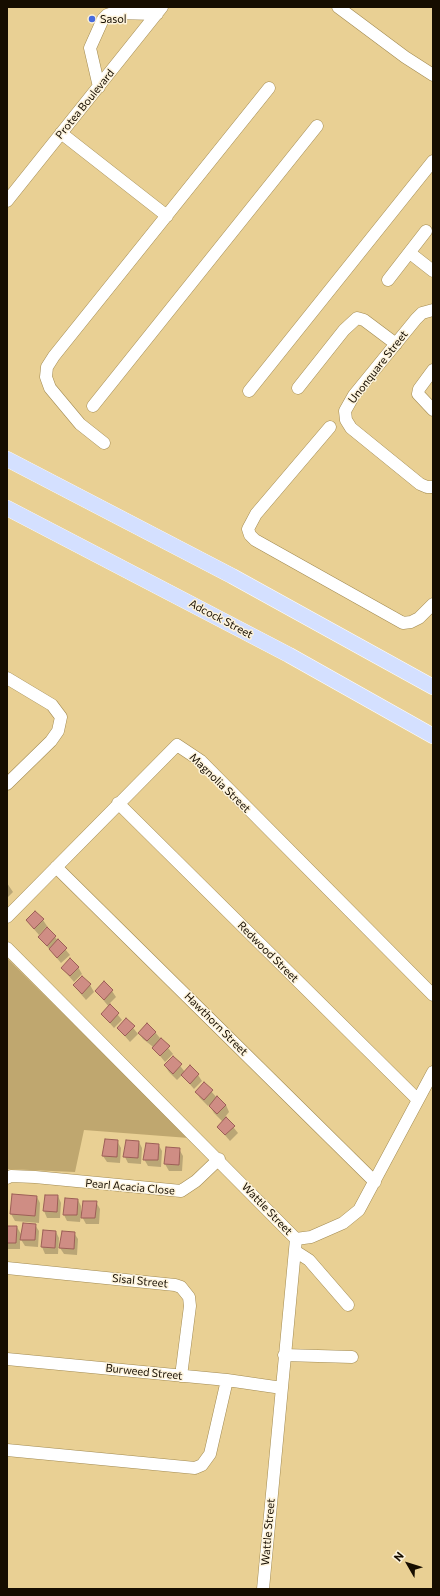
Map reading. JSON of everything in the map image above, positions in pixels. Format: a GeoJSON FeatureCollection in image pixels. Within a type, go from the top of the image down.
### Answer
{"type":"FeatureCollection","features":[{"type":"Feature","properties":{"kind":"main road"},"geometry":{"type":"LineString","coordinates":[[7,459],[232,576],[433,687]]}},
{"type":"Feature","properties":{"kind":"main road","name":"Adcock Street"},"geometry":{"type":"LineString","coordinates":[[7,508],[282,652],[433,736]]}},
{"type":"Feature","properties":{"kind":"street"},"geometry":{"type":"LineString","coordinates":[[99,86],[90,48],[103,19],[107,15],[113,13],[160,10]]}},
{"type":"Feature","properties":{"kind":"street","name":"Protea Boulevard"},"geometry":{"type":"LineString","coordinates":[[7,201],[160,10]]}},
{"type":"Feature","properties":{"kind":"street"},"geometry":{"type":"LineString","coordinates":[[346,10],[405,57],[433,75]]}},
{"type":"Feature","properties":{"kind":"street"},"geometry":{"type":"LineString","coordinates":[[104,443],[80,424],[50,388],[46,377],[47,367],[54,356],[269,88]]}},
{"type":"Feature","properties":{"kind":"street"},"geometry":{"type":"LineString","coordinates":[[93,406],[317,126]]}},
{"type":"Feature","properties":{"kind":"street"},"geometry":{"type":"LineString","coordinates":[[61,133],[167,216]]}},
{"type":"Feature","properties":{"kind":"street"},"geometry":{"type":"LineString","coordinates":[[249,391],[433,161]]}},
{"type":"Feature","properties":{"kind":"street"},"geometry":{"type":"LineString","coordinates":[[388,280],[426,231]]}},
{"type":"Feature","properties":{"kind":"street"},"geometry":{"type":"LineString","coordinates":[[410,253],[433,271]]}},
{"type":"Feature","properties":{"kind":"street","name":"Unonquare Street"},"geometry":{"type":"LineString","coordinates":[[433,310],[422,314],[416,319],[351,400],[344,411],[346,420],[351,428],[412,477],[427,487],[433,487]]}},
{"type":"Feature","properties":{"kind":"street"},"geometry":{"type":"LineString","coordinates":[[298,388],[344,330],[357,318],[364,320],[396,344]]}},
{"type":"Feature","properties":{"kind":"street"},"geometry":{"type":"LineString","coordinates":[[433,370],[419,389],[418,394],[433,410]]}},
{"type":"Feature","properties":{"kind":"street"},"geometry":{"type":"LineString","coordinates":[[330,427],[256,514],[248,529],[250,535],[255,540],[403,623],[412,622],[419,618],[433,604]]}},
{"type":"Feature","properties":{"kind":"street"},"geometry":{"type":"LineString","coordinates":[[7,678],[52,705],[61,717],[58,731],[51,741],[7,784]]}},
{"type":"Feature","properties":{"kind":"street","name":"Magnolia Street"},"geometry":{"type":"LineString","coordinates":[[7,917],[177,744],[201,761],[433,995]]}},
{"type":"Feature","properties":{"kind":"street","name":"Redwood Street"},"geometry":{"type":"LineString","coordinates":[[118,803],[418,1100]]}},
{"type":"Feature","properties":{"kind":"street","name":"Hawthorn Street"},"geometry":{"type":"LineString","coordinates":[[56,867],[375,1182]]}},
{"type":"Feature","properties":{"kind":"street","name":"Wattle Street"},"geometry":{"type":"LineString","coordinates":[[7,948],[219,1159],[295,1245],[263,1589]]}},
{"type":"Feature","properties":{"kind":"street"},"geometry":{"type":"LineString","coordinates":[[348,1305],[310,1260],[295,1245],[343,1223],[352,1217],[363,1204],[433,1072]]}},
{"type":"Feature","properties":{"kind":"street","name":"Pearl Acacia Close"},"geometry":{"type":"LineString","coordinates":[[7,1178],[21,1176],[181,1191],[196,1181],[219,1159]]}},
{"type":"Feature","properties":{"kind":"street","name":"Sisal Street"},"geometry":{"type":"LineString","coordinates":[[7,1268],[175,1285],[181,1287],[189,1297],[190,1306],[181,1376]]}},
{"type":"Feature","properties":{"kind":"street"},"geometry":{"type":"LineString","coordinates":[[284,1355],[352,1357]]}},
{"type":"Feature","properties":{"kind":"street","name":"Burweed Street"},"geometry":{"type":"LineString","coordinates":[[7,1359],[227,1380],[282,1388]]}},
{"type":"Feature","properties":{"kind":"street"},"geometry":{"type":"LineString","coordinates":[[7,1450],[195,1468],[202,1465],[210,1454],[227,1380]]}},
{"type":"Feature","properties":{"kind":"shaded area"},"geometry":{"type":"Polygon","coordinates":[[[7,958],[189,1138],[84,1130],[75,1172],[7,1169],[7,958]]]}},
{"type":"Feature","properties":{"kind":"building"},"geometry":{"type":"Polygon","coordinates":[[[35,911],[44,919],[34,929],[26,920],[35,911]]]}},
{"type":"Feature","properties":{"kind":"building"},"geometry":{"type":"Polygon","coordinates":[[[47,927],[56,936],[47,946],[38,937],[47,927]]]}},
{"type":"Feature","properties":{"kind":"building"},"geometry":{"type":"Polygon","coordinates":[[[58,939],[67,948],[57,958],[49,949],[58,939]]]}},
{"type":"Feature","properties":{"kind":"building"},"geometry":{"type":"Polygon","coordinates":[[[70,958],[79,967],[70,976],[61,968],[70,958]]]}},
{"type":"Feature","properties":{"kind":"building"},"geometry":{"type":"Polygon","coordinates":[[[82,976],[91,984],[82,994],[73,985],[82,976]]]}},
{"type":"Feature","properties":{"kind":"building"},"geometry":{"type":"Polygon","coordinates":[[[104,981],[113,990],[104,1000],[95,991],[104,981]]]}},
{"type":"Feature","properties":{"kind":"building"},"geometry":{"type":"Polygon","coordinates":[[[110,1004],[119,1013],[110,1023],[101,1014],[110,1004]]]}},
{"type":"Feature","properties":{"kind":"building"},"geometry":{"type":"Polygon","coordinates":[[[126,1018],[135,1026],[125,1036],[117,1028],[126,1018]]]}},
{"type":"Feature","properties":{"kind":"building"},"geometry":{"type":"Polygon","coordinates":[[[147,1023],[156,1032],[147,1041],[138,1033],[147,1023]]]}},
{"type":"Feature","properties":{"kind":"building"},"geometry":{"type":"Polygon","coordinates":[[[161,1038],[170,1046],[160,1056],[152,1048],[161,1038]]]}},
{"type":"Feature","properties":{"kind":"building"},"geometry":{"type":"Polygon","coordinates":[[[173,1056],[182,1064],[173,1074],[164,1065],[173,1056]]]}},
{"type":"Feature","properties":{"kind":"building"},"geometry":{"type":"Polygon","coordinates":[[[190,1065],[199,1074],[190,1084],[181,1075],[190,1065]]]}},
{"type":"Feature","properties":{"kind":"building"},"geometry":{"type":"Polygon","coordinates":[[[204,1082],[213,1090],[204,1100],[195,1092],[204,1082]]]}},
{"type":"Feature","properties":{"kind":"building"},"geometry":{"type":"Polygon","coordinates":[[[217,1096],[226,1105],[217,1114],[209,1106],[217,1096]]]}},
{"type":"Feature","properties":{"kind":"building"},"geometry":{"type":"Polygon","coordinates":[[[226,1117],[235,1126],[225,1135],[217,1127],[226,1117]]]}},
{"type":"Feature","properties":{"kind":"building"},"geometry":{"type":"Polygon","coordinates":[[[105,1139],[118,1140],[117,1157],[102,1156],[105,1139]]]}},
{"type":"Feature","properties":{"kind":"building"},"geometry":{"type":"Polygon","coordinates":[[[126,1140],[139,1141],[138,1158],[123,1157],[126,1140]]]}},
{"type":"Feature","properties":{"kind":"building"},"geometry":{"type":"Polygon","coordinates":[[[146,1143],[159,1144],[158,1160],[143,1160],[146,1143]]]}},
{"type":"Feature","properties":{"kind":"building"},"geometry":{"type":"Polygon","coordinates":[[[166,1147],[180,1148],[179,1165],[164,1164],[166,1147]]]}},
{"type":"Feature","properties":{"kind":"building"},"geometry":{"type":"Polygon","coordinates":[[[12,1194],[37,1196],[35,1216],[10,1214],[12,1194]]]}},
{"type":"Feature","properties":{"kind":"building"},"geometry":{"type":"Polygon","coordinates":[[[45,1195],[58,1195],[57,1212],[43,1211],[45,1195]]]}},
{"type":"Feature","properties":{"kind":"building"},"geometry":{"type":"Polygon","coordinates":[[[65,1198],[78,1199],[77,1215],[63,1215],[65,1198]]]}},
{"type":"Feature","properties":{"kind":"building"},"geometry":{"type":"Polygon","coordinates":[[[83,1201],[97,1201],[95,1218],[81,1218],[83,1201]]]}},
{"type":"Feature","properties":{"kind":"building"},"geometry":{"type":"Polygon","coordinates":[[[23,1223],[36,1224],[35,1240],[20,1240],[23,1223]]]}},
{"type":"Feature","properties":{"kind":"building"},"geometry":{"type":"Polygon","coordinates":[[[7,1226],[17,1226],[16,1243],[7,1243],[7,1226]]]}},
{"type":"Feature","properties":{"kind":"building"},"geometry":{"type":"Polygon","coordinates":[[[43,1230],[56,1231],[55,1248],[41,1247],[43,1230]]]}},
{"type":"Feature","properties":{"kind":"building"},"geometry":{"type":"Polygon","coordinates":[[[62,1231],[75,1232],[74,1249],[59,1248],[62,1231]]]}},
{"type":"Feature","properties":{"kind":"place","name":"Sasol"},"geometry":{"type":"Point","coordinates":[92,19]}}]}
